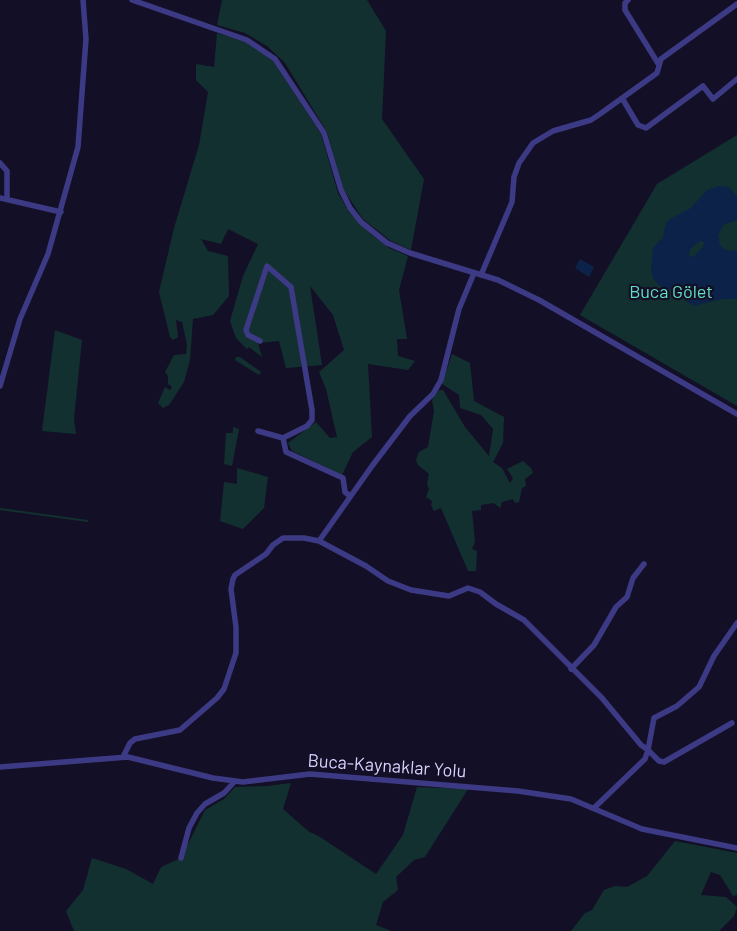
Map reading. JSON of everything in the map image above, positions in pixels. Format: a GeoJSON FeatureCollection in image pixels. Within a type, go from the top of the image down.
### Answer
{"type":"FeatureCollection","features":[{"type":"Feature","properties":{"kind":"street"},"geometry":{"type":"LineString","coordinates":[[0,386],[20,319],[48,254],[78,147],[86,39],[83,0]]}},
{"type":"Feature","properties":{"kind":"street"},"geometry":{"type":"LineString","coordinates":[[132,0],[247,40],[275,59],[324,133],[341,190],[361,222],[387,243],[410,253],[498,280],[539,300],[737,414]]}},
{"type":"Feature","properties":{"kind":"street"},"geometry":{"type":"LineString","coordinates":[[628,0],[625,3],[625,10],[658,65]]}},
{"type":"Feature","properties":{"kind":"street"},"geometry":{"type":"LineString","coordinates":[[319,541],[410,416],[433,394],[441,380],[460,309],[512,202],[514,177],[519,163],[533,143],[553,130],[591,120],[657,73],[661,59],[737,4]]}},
{"type":"Feature","properties":{"kind":"street"},"geometry":{"type":"LineString","coordinates":[[622,98],[638,125],[646,128],[704,86],[713,99],[737,79]]}},
{"type":"Feature","properties":{"kind":"street"},"geometry":{"type":"LineString","coordinates":[[0,163],[7,171],[3,199],[61,212]]}},
{"type":"Feature","properties":{"kind":"street"},"geometry":{"type":"LineString","coordinates":[[258,431],[283,438],[307,426],[312,420],[312,410],[291,287],[267,266],[246,330],[248,336],[260,340]]}},
{"type":"Feature","properties":{"kind":"street"},"geometry":{"type":"LineString","coordinates":[[283,438],[286,452],[343,478],[345,492],[350,496]]}},
{"type":"Feature","properties":{"kind":"street"},"geometry":{"type":"LineString","coordinates":[[124,757],[130,743],[135,739],[180,730],[217,698],[224,689],[236,653],[236,627],[231,589],[236,575],[266,554],[273,545],[283,538],[304,538],[319,541],[366,566],[388,582],[411,590],[449,596],[468,588],[480,592],[496,604],[524,620],[602,698],[642,745],[659,761],[664,762],[732,723]]}},
{"type":"Feature","properties":{"kind":"street"},"geometry":{"type":"LineString","coordinates":[[571,669],[594,645],[616,607],[625,600],[633,578],[644,564]]}},
{"type":"Feature","properties":{"kind":"street"},"geometry":{"type":"LineString","coordinates":[[594,808],[645,759],[654,718],[677,706],[699,687],[714,656],[737,623]]}},
{"type":"Feature","properties":{"kind":"street","name":"Buca-Kaynaklar Yolu"},"geometry":{"type":"LineString","coordinates":[[0,767],[124,757],[143,759],[213,778],[235,781],[267,781],[310,774],[518,790],[571,799],[642,829],[737,848]]}},
{"type":"Feature","properties":{"kind":"street"},"geometry":{"type":"LineString","coordinates":[[180,858],[189,828],[197,813],[205,804],[224,793],[235,781]]}},
{"type":"Feature","properties":{"kind":"green space"},"geometry":{"type":"Polygon","coordinates":[[[222,0],[367,0],[386,31],[382,119],[424,179],[411,250],[391,241],[363,219],[343,189],[327,132],[285,63],[267,46],[245,33],[217,25],[222,0]]]}},
{"type":"Feature","properties":{"kind":"green space"},"geometry":{"type":"Polygon","coordinates":[[[217,33],[249,43],[273,61],[321,134],[338,193],[349,212],[372,235],[389,248],[408,256],[399,290],[407,339],[397,339],[398,356],[415,361],[408,370],[368,364],[372,437],[353,452],[342,475],[292,451],[288,443],[316,422],[330,438],[337,437],[326,389],[319,372],[344,350],[333,315],[310,286],[322,365],[286,368],[279,341],[258,343],[262,357],[249,347],[247,349],[236,338],[230,321],[243,276],[258,244],[228,229],[221,244],[201,239],[208,251],[228,256],[229,296],[213,315],[193,319],[190,360],[184,382],[169,405],[163,408],[158,403],[165,387],[170,390],[172,387],[168,384],[168,376],[165,372],[174,355],[186,354],[187,344],[182,322],[176,320],[178,337],[173,340],[170,337],[159,292],[174,228],[199,145],[208,92],[196,80],[196,64],[214,67],[217,33]]]}},
{"type":"Feature","properties":{"kind":"green space","name":"Buca Gölet"},"geometry":{"type":"Polygon","coordinates":[[[737,135],[737,406],[580,315],[657,184],[737,135]]]}},
{"type":"Feature","properties":{"kind":"green space"},"geometry":{"type":"Polygon","coordinates":[[[55,330],[82,340],[74,419],[76,434],[42,431],[55,330]]]}},
{"type":"Feature","properties":{"kind":"green space"},"geometry":{"type":"Polygon","coordinates":[[[452,354],[470,363],[474,401],[504,417],[503,443],[493,462],[502,468],[510,483],[513,478],[507,469],[523,461],[531,468],[533,473],[525,479],[526,486],[522,488],[519,502],[515,503],[513,499],[502,502],[500,508],[494,503],[481,505],[481,510],[472,511],[475,542],[472,549],[477,551],[476,571],[468,571],[441,508],[434,511],[431,505],[432,501],[426,497],[429,489],[427,484],[429,474],[418,465],[416,460],[419,452],[428,447],[434,411],[432,400],[439,390],[443,390],[465,427],[489,456],[493,429],[481,415],[460,408],[459,395],[442,384],[452,354]]]}},
{"type":"Feature","properties":{"kind":"green space"},"geometry":{"type":"Polygon","coordinates":[[[236,357],[240,357],[261,372],[259,375],[235,360],[236,357]]]}},
{"type":"Feature","properties":{"kind":"green space"},"geometry":{"type":"Polygon","coordinates":[[[233,427],[239,429],[232,466],[224,464],[226,433],[233,433],[233,427]]]}},
{"type":"Feature","properties":{"kind":"green space"},"geometry":{"type":"Polygon","coordinates":[[[237,468],[268,477],[264,508],[243,529],[220,521],[224,482],[237,484],[237,468]]]}},
{"type":"Feature","properties":{"kind":"green space"},"geometry":{"type":"Polygon","coordinates":[[[0,508],[88,520],[88,522],[0,510],[0,508]]]}},
{"type":"Feature","properties":{"kind":"green space"},"geometry":{"type":"Polygon","coordinates":[[[291,783],[283,809],[308,831],[376,874],[403,835],[417,787],[468,789],[425,857],[414,860],[396,877],[398,890],[383,902],[376,925],[391,931],[74,931],[66,911],[83,890],[92,858],[126,869],[153,884],[161,867],[181,858],[205,810],[224,799],[235,787],[291,783]]]}},
{"type":"Feature","properties":{"kind":"green space"},"geometry":{"type":"Polygon","coordinates":[[[675,841],[737,853],[737,895],[733,896],[720,875],[711,872],[701,895],[726,897],[737,907],[734,916],[719,931],[571,931],[585,913],[592,910],[604,890],[615,886],[627,887],[647,876],[675,841]]]}},
{"type":"Feature","properties":{"kind":"water"},"geometry":{"type":"Polygon","coordinates":[[[719,186],[729,187],[737,196],[737,220],[723,225],[718,236],[720,245],[725,250],[737,251],[737,299],[722,299],[694,306],[686,301],[685,295],[660,286],[653,278],[651,271],[653,248],[663,237],[666,223],[691,208],[707,190],[719,186]],[[700,241],[690,249],[689,256],[693,257],[703,247],[704,242],[700,241]]]}},
{"type":"Feature","properties":{"kind":"water"},"geometry":{"type":"Polygon","coordinates":[[[580,259],[594,267],[589,277],[575,268],[580,259]]]}}]}
